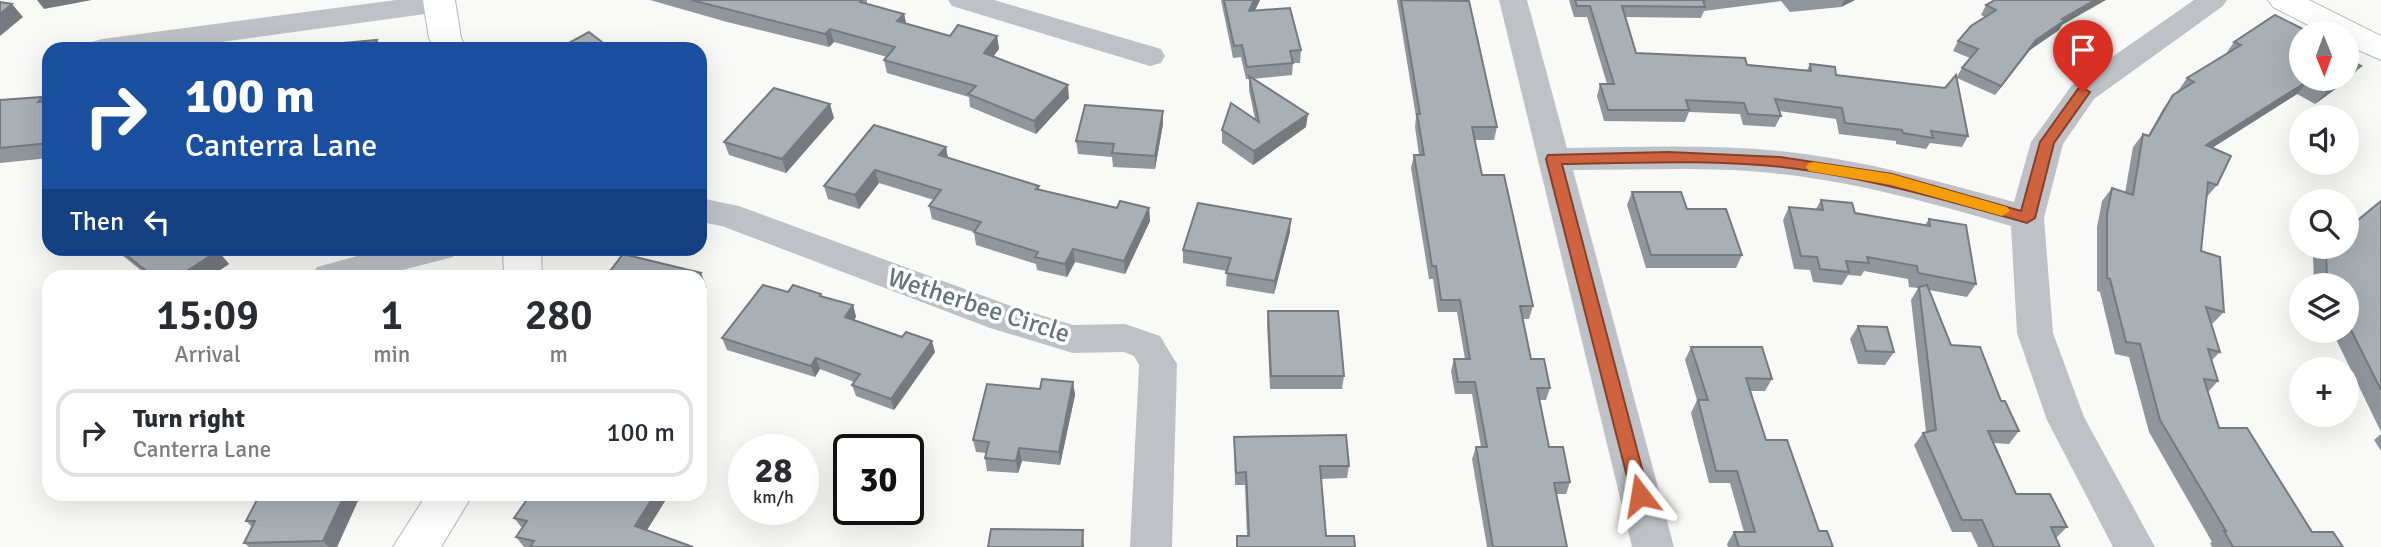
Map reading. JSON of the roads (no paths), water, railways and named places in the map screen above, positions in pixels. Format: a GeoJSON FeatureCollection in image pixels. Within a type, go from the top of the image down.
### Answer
{"type":"FeatureCollection","features":[{"type":"Feature","properties":{"kind":"street"},"geometry":{"type":"LineString","coordinates":[[962,0],[1150,56]]}},
{"type":"Feature","properties":{"kind":"street"},"geometry":{"type":"LineString","coordinates":[[1513,0],[1653,547]]}},
{"type":"Feature","properties":{"kind":"street"},"geometry":{"type":"LineString","coordinates":[[2134,547],[2066,420],[2035,333],[2027,218],[2047,142],[2083,92],[2213,0]]}},
{"type":"Feature","properties":{"kind":"street"},"geometry":{"type":"LineString","coordinates":[[2284,0],[2381,49]]}},
{"type":"Feature","properties":{"kind":"street"},"geometry":{"type":"LineString","coordinates":[[151,42],[440,1],[447,42]]}},
{"type":"Feature","properties":{"kind":"street"},"geometry":{"type":"LineString","coordinates":[[1553,159],[1668,158],[1780,162],[1892,180],[2027,218]]}},
{"type":"Feature","properties":{"kind":"street","name":"Wetherbee Circle"},"geometry":{"type":"LineString","coordinates":[[707,211],[727,215],[1003,318],[1073,339],[1125,338],[1147,346],[1158,364],[1151,547]]}},
{"type":"Feature","properties":{"kind":"street"},"geometry":{"type":"LineString","coordinates":[[353,270],[409,256]]}},
{"type":"Feature","properties":{"kind":"street"},"geometry":{"type":"LineString","coordinates":[[416,547],[446,501]]}}]}
